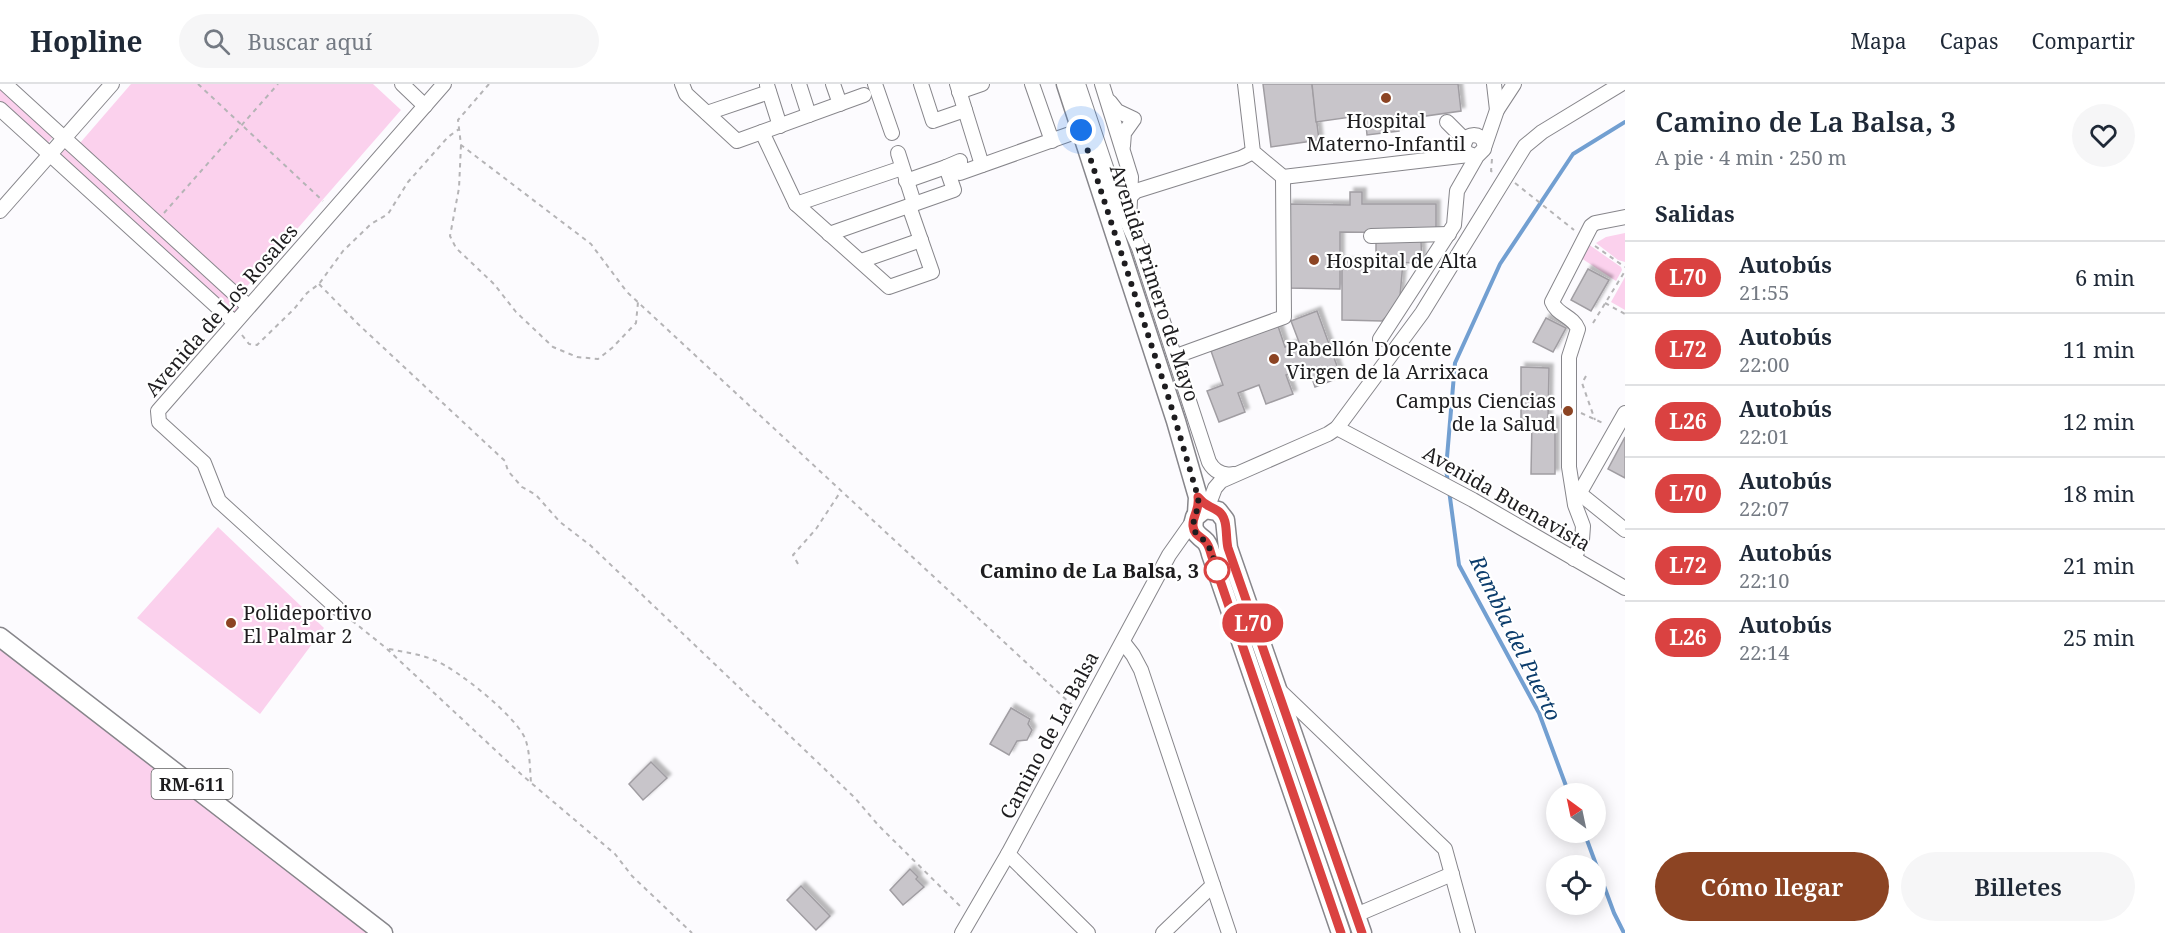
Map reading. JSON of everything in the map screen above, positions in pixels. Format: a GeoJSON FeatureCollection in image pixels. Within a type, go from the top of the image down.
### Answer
{"type":"FeatureCollection","features":[{"type":"Feature","properties":{"kind":"main road","name":"Avenida Primero de Mayo"},"geometry":{"type":"LineString","coordinates":[[1065,84],[1140,309],[1206,518]]}},
{"type":"Feature","properties":{"kind":"main road"},"geometry":{"type":"LineString","coordinates":[[1206,518],[1228,548],[1362,933]]}},
{"type":"Feature","properties":{"kind":"main road"},"geometry":{"type":"LineString","coordinates":[[1206,518],[1214,561],[1341,933]]}},
{"type":"Feature","properties":{"kind":"main road","name":"RM-611"},"geometry":{"type":"LineString","coordinates":[[0,637],[384,933]]}},
{"type":"Feature","properties":{"kind":"main road"},"geometry":{"type":"LineString","coordinates":[[1329,897],[1356,915]]}},
{"type":"Feature","properties":{"kind":"main road"},"geometry":{"type":"LineString","coordinates":[[1349,933],[1356,915]]}},
{"type":"Feature","properties":{"kind":"street"},"geometry":{"type":"LineString","coordinates":[[5,84],[248,306]]}},
{"type":"Feature","properties":{"kind":"street"},"geometry":{"type":"LineString","coordinates":[[0,211],[112,84]]}},
{"type":"Feature","properties":{"kind":"street"},"geometry":{"type":"LineString","coordinates":[[402,84],[425,106]]}},
{"type":"Feature","properties":{"kind":"street","name":"Avenida de Los Rosales"},"geometry":{"type":"LineString","coordinates":[[336,608],[219,501],[204,463],[159,422],[158,411],[444,84]]}},
{"type":"Feature","properties":{"kind":"street"},"geometry":{"type":"LineString","coordinates":[[682,84],[686,94],[737,141],[864,95]]}},
{"type":"Feature","properties":{"kind":"street"},"geometry":{"type":"LineString","coordinates":[[799,84],[809,115]]}},
{"type":"Feature","properties":{"kind":"street"},"geometry":{"type":"LineString","coordinates":[[833,84],[840,104]]}},
{"type":"Feature","properties":{"kind":"street"},"geometry":{"type":"LineString","coordinates":[[875,84],[891,133]]}},
{"type":"Feature","properties":{"kind":"street"},"geometry":{"type":"LineString","coordinates":[[921,84],[933,121],[965,110]]}},
{"type":"Feature","properties":{"kind":"street"},"geometry":{"type":"LineString","coordinates":[[982,84],[958,88],[982,165]]}},
{"type":"Feature","properties":{"kind":"street"},"geometry":{"type":"LineString","coordinates":[[1032,84],[1052,141]]}},
{"type":"Feature","properties":{"kind":"street"},"geometry":{"type":"LineString","coordinates":[[1078,84],[1116,197],[1129,225],[1209,462],[1222,474],[1229,475],[1206,518]]}},
{"type":"Feature","properties":{"kind":"street"},"geometry":{"type":"LineString","coordinates":[[1245,84],[1253,152],[1283,177],[1477,152]]}},
{"type":"Feature","properties":{"kind":"street"},"geometry":{"type":"LineString","coordinates":[[1494,84],[1497,110]]}},
{"type":"Feature","properties":{"kind":"street"},"geometry":{"type":"LineString","coordinates":[[1380,339],[1454,225],[1457,191],[1497,110],[1514,84]]}},
{"type":"Feature","properties":{"kind":"street"},"geometry":{"type":"LineString","coordinates":[[1185,452],[1204,472],[1226,480],[1337,428],[1422,314],[1525,146],[1542,132],[1621,84]]}},
{"type":"Feature","properties":{"kind":"street"},"geometry":{"type":"LineString","coordinates":[[707,113],[768,88],[780,126]]}},
{"type":"Feature","properties":{"kind":"street"},"geometry":{"type":"LineString","coordinates":[[1104,89],[1131,179],[1141,189]]}},
{"type":"Feature","properties":{"kind":"street"},"geometry":{"type":"LineString","coordinates":[[1104,89],[1117,111],[1134,119],[1124,133],[1123,152]]}},
{"type":"Feature","properties":{"kind":"street"},"geometry":{"type":"LineString","coordinates":[[0,109],[234,322]]}},
{"type":"Feature","properties":{"kind":"street"},"geometry":{"type":"LineString","coordinates":[[1447,122],[1465,140],[1470,135],[1478,135],[1477,152]]}},
{"type":"Feature","properties":{"kind":"street"},"geometry":{"type":"LineString","coordinates":[[796,204],[904,175],[946,167],[960,161],[960,173],[1081,130]]}},
{"type":"Feature","properties":{"kind":"street"},"geometry":{"type":"LineString","coordinates":[[762,132],[796,204],[889,286],[932,272],[898,153]]}},
{"type":"Feature","properties":{"kind":"street"},"geometry":{"type":"LineString","coordinates":[[1129,198],[1141,189],[1241,158],[1253,152]]}},
{"type":"Feature","properties":{"kind":"street"},"geometry":{"type":"LineString","coordinates":[[829,234],[954,190],[946,167]]}},
{"type":"Feature","properties":{"kind":"street"},"geometry":{"type":"LineString","coordinates":[[1179,355],[1284,317],[1283,177]]}},
{"type":"Feature","properties":{"kind":"street"},"geometry":{"type":"LineString","coordinates":[[1131,179],[1129,225],[1131,247],[1139,279],[1140,309]]}},
{"type":"Feature","properties":{"kind":"street"},"geometry":{"type":"LineString","coordinates":[[1574,559],[1582,540],[1583,526],[1575,505],[1576,491],[1569,467],[1569,357],[1578,329],[1574,322],[1555,309],[1552,302],[1581,236],[1595,223],[1625,217]]}},
{"type":"Feature","properties":{"kind":"street"},"geometry":{"type":"LineString","coordinates":[[1371,236],[1449,234]]}},
{"type":"Feature","properties":{"kind":"street"},"geometry":{"type":"LineString","coordinates":[[861,261],[921,240]]}},
{"type":"Feature","properties":{"kind":"street"},"geometry":{"type":"LineString","coordinates":[[1576,491],[1625,413]]}},
{"type":"Feature","properties":{"kind":"street","name":"Avenida Buenavista"},"geometry":{"type":"LineString","coordinates":[[1337,428],[1473,500],[1625,588]]}},
{"type":"Feature","properties":{"kind":"street"},"geometry":{"type":"LineString","coordinates":[[1576,491],[1625,530]]}},
{"type":"Feature","properties":{"kind":"street","name":"Camino de La Balsa"},"geometry":{"type":"LineString","coordinates":[[962,933],[1008,854],[1169,555],[1206,518]]}},
{"type":"Feature","properties":{"kind":"street"},"geometry":{"type":"LineString","coordinates":[[1123,642],[1141,670],[1229,933]]}},
{"type":"Feature","properties":{"kind":"street"},"geometry":{"type":"LineString","coordinates":[[1275,686],[1445,849],[1468,933]]}},
{"type":"Feature","properties":{"kind":"street"},"geometry":{"type":"LineString","coordinates":[[1008,854],[1088,933]]}},
{"type":"Feature","properties":{"kind":"street"},"geometry":{"type":"LineString","coordinates":[[1356,915],[1452,874]]}},
{"type":"Feature","properties":{"kind":"street"},"geometry":{"type":"LineString","coordinates":[[1163,933],[1213,885]]}},
{"type":"Feature","properties":{"kind":"path"},"geometry":{"type":"LineString","coordinates":[[198,84],[329,205]]}},
{"type":"Feature","properties":{"kind":"path"},"geometry":{"type":"LineString","coordinates":[[156,222],[278,84]]}},
{"type":"Feature","properties":{"kind":"path"},"geometry":{"type":"LineString","coordinates":[[489,84],[458,120],[461,145],[459,188],[450,236],[456,248],[495,284],[516,312],[553,347],[577,357],[597,359],[612,348],[636,323],[638,302]]}},
{"type":"Feature","properties":{"kind":"path"},"geometry":{"type":"LineString","coordinates":[[234,322],[249,344],[257,345],[307,293],[319,284],[343,252],[371,224],[388,214],[408,182],[448,137],[459,129]]}},
{"type":"Feature","properties":{"kind":"path"},"geometry":{"type":"LineString","coordinates":[[461,145],[591,244],[627,292],[1082,714]]}},
{"type":"Feature","properties":{"kind":"path"},"geometry":{"type":"LineString","coordinates":[[1519,186],[1625,269],[1593,323]]}},
{"type":"Feature","properties":{"kind":"path"},"geometry":{"type":"LineString","coordinates":[[319,284],[358,324],[505,461],[508,471],[522,487],[536,495],[560,522],[590,545],[855,798],[879,826],[972,918]]}},
{"type":"Feature","properties":{"kind":"path"},"geometry":{"type":"LineString","coordinates":[[1605,303],[1625,314]]}},
{"type":"Feature","properties":{"kind":"path"},"geometry":{"type":"LineString","coordinates":[[1586,376],[1582,384],[1595,420]]}},
{"type":"Feature","properties":{"kind":"path"},"geometry":{"type":"LineString","coordinates":[[1569,413],[1581,413],[1616,430]]}},
{"type":"Feature","properties":{"kind":"path"},"geometry":{"type":"LineString","coordinates":[[798,564],[793,555],[816,529],[841,491]]}},
{"type":"Feature","properties":{"kind":"path"},"geometry":{"type":"LineString","coordinates":[[336,608],[386,648],[531,783],[615,854],[632,876],[692,933]]}},
{"type":"Feature","properties":{"kind":"path"},"geometry":{"type":"LineString","coordinates":[[386,648],[435,660],[497,704],[517,724],[526,741],[531,783]]}},
{"type":"Feature","properties":{"kind":"shaded area"},"geometry":{"type":"Polygon","coordinates":[[[131,84],[373,84],[401,110],[243,291],[80,143],[131,84]]]}},
{"type":"Feature","properties":{"kind":"shaded area"},"geometry":{"type":"Polygon","coordinates":[[[0,88],[53,137],[47,144],[0,101],[0,88]]]}},
{"type":"Feature","properties":{"kind":"shaded area"},"geometry":{"type":"Polygon","coordinates":[[[63,147],[241,306],[233,315],[57,153],[63,147]]]}},
{"type":"Feature","properties":{"kind":"shaded area"},"geometry":{"type":"Polygon","coordinates":[[[1625,233],[1625,262],[1618,260],[1596,243],[1606,237],[1625,233]]]}},
{"type":"Feature","properties":{"kind":"shaded area"},"geometry":{"type":"Polygon","coordinates":[[[1588,244],[1621,267],[1622,270],[1616,281],[1581,258],[1588,244]]]}},
{"type":"Feature","properties":{"kind":"shaded area"},"geometry":{"type":"Polygon","coordinates":[[[1625,277],[1625,310],[1611,302],[1625,277]]]}},
{"type":"Feature","properties":{"kind":"shaded area","name":"Polideportivo El Palmar 2"},"geometry":{"type":"Polygon","coordinates":[[[218,527],[324,628],[260,714],[137,618],[218,527]]]}},
{"type":"Feature","properties":{"kind":"shaded area"},"geometry":{"type":"Polygon","coordinates":[[[0,646],[375,933],[0,933],[0,646]]]}},
{"type":"Feature","properties":{"kind":"building"},"geometry":{"type":"Polygon","coordinates":[[[1263,84],[1312,84],[1319,140],[1271,147],[1263,84]]]}},
{"type":"Feature","properties":{"kind":"building","name":"Hospital Materno-Infantil"},"geometry":{"type":"Polygon","coordinates":[[[1312,84],[1458,84],[1461,111],[1398,120],[1399,131],[1367,135],[1365,115],[1316,122],[1312,84]]]}},
{"type":"Feature","properties":{"kind":"building","name":"Hospital de Alta"},"geometry":{"type":"Polygon","coordinates":[[[1350,192],[1362,192],[1362,204],[1436,204],[1436,233],[1340,232],[1340,289],[1288,288],[1289,204],[1350,205],[1350,192]]]}},
{"type":"Feature","properties":{"kind":"building"},"geometry":{"type":"Polygon","coordinates":[[[1421,241],[1422,263],[1376,262],[1376,242],[1421,241]]]}},
{"type":"Feature","properties":{"kind":"building"},"geometry":{"type":"Polygon","coordinates":[[[1342,262],[1403,262],[1400,296],[1394,309],[1382,321],[1342,320],[1342,262]]]}},
{"type":"Feature","properties":{"kind":"building"},"geometry":{"type":"Polygon","coordinates":[[[1588,269],[1609,280],[1591,311],[1571,300],[1588,269]]]}},
{"type":"Feature","properties":{"kind":"building","name":"Pabellón Docente Virgen de la Arrixaca"},"geometry":{"type":"Polygon","coordinates":[[[1317,311],[1341,377],[1315,387],[1308,367],[1286,375],[1293,394],[1266,404],[1259,385],[1238,393],[1245,412],[1219,422],[1207,391],[1223,385],[1211,351],[1278,326],[1285,347],[1299,342],[1291,321],[1317,311]]]}},
{"type":"Feature","properties":{"kind":"building"},"geometry":{"type":"Polygon","coordinates":[[[1546,318],[1566,328],[1553,352],[1533,342],[1546,318]]]}},
{"type":"Feature","properties":{"kind":"building"},"geometry":{"type":"Polygon","coordinates":[[[1521,367],[1549,368],[1548,420],[1555,421],[1555,474],[1531,474],[1532,420],[1521,419],[1521,367]]]}},
{"type":"Feature","properties":{"kind":"building"},"geometry":{"type":"Polygon","coordinates":[[[1625,437],[1625,478],[1608,469],[1625,437]]]}},
{"type":"Feature","properties":{"kind":"building"},"geometry":{"type":"Polygon","coordinates":[[[1011,708],[1030,719],[1028,724],[1032,730],[1027,740],[1017,741],[1009,755],[990,744],[1011,708]]]}},
{"type":"Feature","properties":{"kind":"building"},"geometry":{"type":"Polygon","coordinates":[[[651,762],[667,778],[643,800],[629,784],[651,762]]]}},
{"type":"Feature","properties":{"kind":"building"},"geometry":{"type":"Polygon","coordinates":[[[910,869],[924,887],[903,905],[890,890],[910,869]]]}},
{"type":"Feature","properties":{"kind":"building"},"geometry":{"type":"Polygon","coordinates":[[[801,886],[830,916],[816,930],[787,900],[801,886]]]}},
{"type":"Feature","properties":{"kind":"waterway","name":"Rambla del Puerto"},"geometry":{"type":"LineString","coordinates":[[1448,483],[1446,469],[1455,363],[1500,264],[1573,154],[1625,122]]}},
{"type":"Feature","properties":{"kind":"waterway","name":"Rambla del Puerto"},"geometry":{"type":"LineString","coordinates":[[1449,490],[1459,565],[1539,713],[1565,783]]}},
{"type":"Feature","properties":{"kind":"waterway","name":"Rambla del Puerto"},"geometry":{"type":"LineString","coordinates":[[1588,843],[1614,913],[1624,933]]}},
{"type":"Feature","properties":{"kind":"bus line","name":"L70"},"geometry":{"type":"LineString","coordinates":[[1341,933],[1211,554],[1205,540],[1193,529],[1193,521],[1199,509],[1198,497],[1207,506],[1221,513],[1225,520],[1228,548],[1362,933]]}},
{"type":"Feature","properties":{"kind":"place","name":"Hospital Materno-Infantil"},"geometry":{"type":"Point","coordinates":[1386,98]}},
{"type":"Feature","properties":{"kind":"place","name":"Hospital de Alta"},"geometry":{"type":"Point","coordinates":[1314,260]}},
{"type":"Feature","properties":{"kind":"place","name":"Pabellón Docente Virgen de la Arrixaca"},"geometry":{"type":"Point","coordinates":[1274,359]}},
{"type":"Feature","properties":{"kind":"place","name":"Campus Ciencias de la Salud"},"geometry":{"type":"Point","coordinates":[1568,411]}},
{"type":"Feature","properties":{"kind":"place","name":"Camino de La Balsa, 3"},"geometry":{"type":"Point","coordinates":[1217,570]}},
{"type":"Feature","properties":{"kind":"place","name":"Polideportivo El Palmar 2"},"geometry":{"type":"Point","coordinates":[231,623]}},
{"type":"Feature","properties":{"kind":"route"},"geometry":{"type":"LineString","coordinates":[[1081,130],[1169,399],[1198,497],[1199,509],[1193,521],[1193,529],[1205,540],[1217,570]]}}]}
